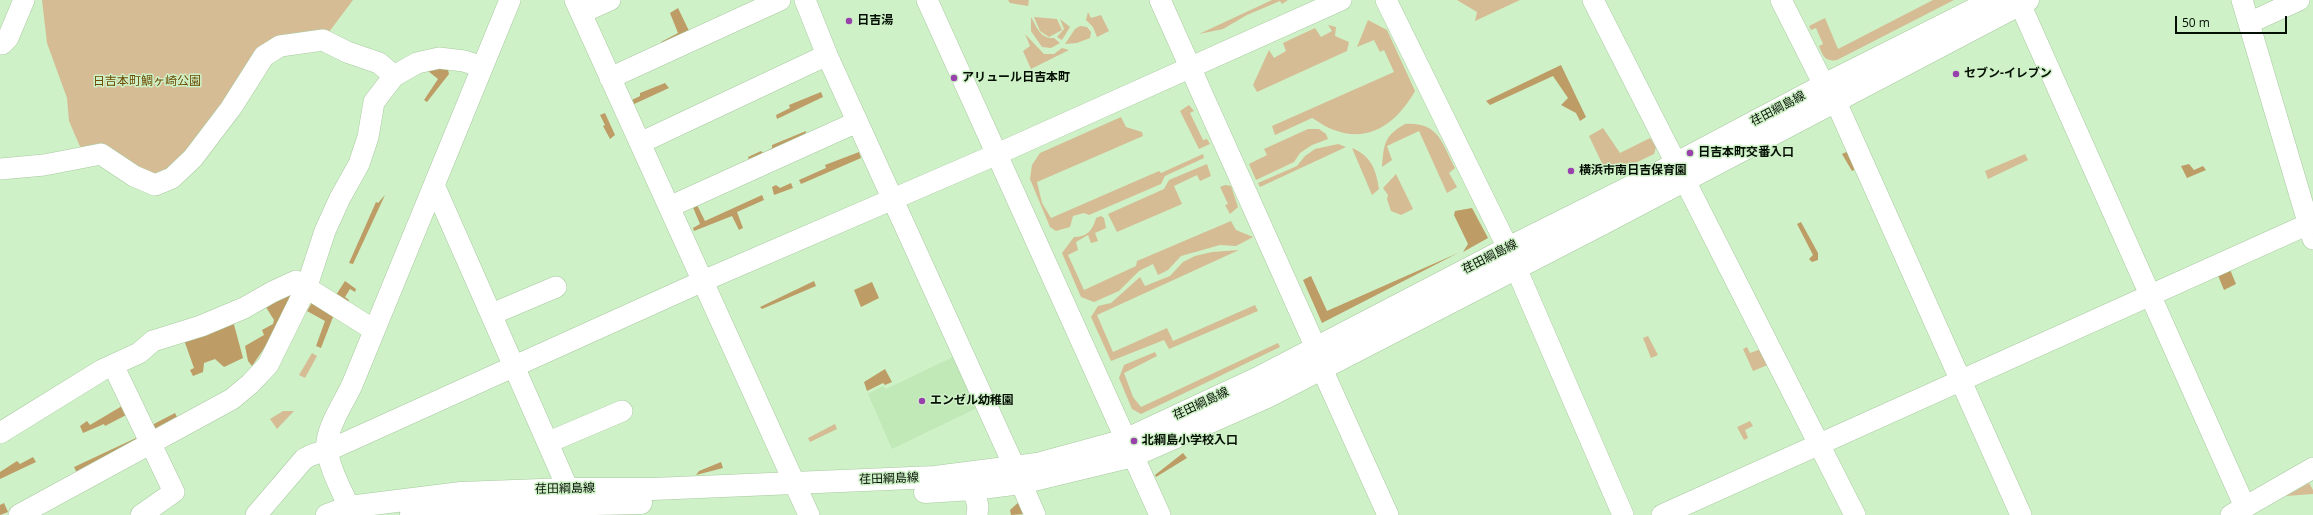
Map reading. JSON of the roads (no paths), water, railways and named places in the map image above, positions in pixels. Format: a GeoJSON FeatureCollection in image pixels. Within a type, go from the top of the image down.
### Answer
{"type":"FeatureCollection","features":[{"type":"Feature","properties":{"kind":"main road","name":"荏田綱島線"},"geometry":{"type":"LineString","coordinates":[[411,515],[454,507],[801,498],[973,489],[1018,475],[1129,448],[1267,397],[1322,369],[1516,268],[1681,171],[1830,93],[1992,0]]}},
{"type":"Feature","properties":{"kind":"main road","name":"荏田綱島線"},"geometry":{"type":"LineString","coordinates":[[1830,93],[2024,2]]}},
{"type":"Feature","properties":{"kind":"main road","name":"荏田綱島線"},"geometry":{"type":"LineString","coordinates":[[1129,448],[1258,378],[1508,248],[1681,171]]}},
{"type":"Feature","properties":{"kind":"main road","name":"荏田綱島線"},"geometry":{"type":"LineString","coordinates":[[801,498],[935,477],[1018,475]]}},
{"type":"Feature","properties":{"kind":"main road","name":"荏田綱島線"},"geometry":{"type":"LineString","coordinates":[[327,515],[461,493],[576,503]]}},
{"type":"Feature","properties":{"kind":"street"},"geometry":{"type":"LineString","coordinates":[[1,46],[8,38],[24,0]]}},
{"type":"Feature","properties":{"kind":"street"},"geometry":{"type":"LineString","coordinates":[[351,511],[327,452],[327,440],[352,385],[510,0]]}},
{"type":"Feature","properties":{"kind":"street"},"geometry":{"type":"LineString","coordinates":[[610,0],[578,7],[801,498]]}},
{"type":"Feature","properties":{"kind":"street"},"geometry":{"type":"LineString","coordinates":[[610,78],[780,0]]}},
{"type":"Feature","properties":{"kind":"street"},"geometry":{"type":"LineString","coordinates":[[805,0],[827,55],[1035,515]]}},
{"type":"Feature","properties":{"kind":"street"},"geometry":{"type":"LineString","coordinates":[[926,0],[995,155],[1027,218],[1160,515]]}},
{"type":"Feature","properties":{"kind":"street"},"geometry":{"type":"LineString","coordinates":[[1160,0],[1316,348]]}},
{"type":"Feature","properties":{"kind":"street"},"geometry":{"type":"LineString","coordinates":[[256,515],[304,459],[316,452],[327,452],[515,365],[703,281],[892,198],[995,155],[1341,0]]}},
{"type":"Feature","properties":{"kind":"street"},"geometry":{"type":"LineString","coordinates":[[1386,0],[1508,248]]}},
{"type":"Feature","properties":{"kind":"street"},"geometry":{"type":"LineString","coordinates":[[1593,0],[1855,515]]}},
{"type":"Feature","properties":{"kind":"street"},"geometry":{"type":"LineString","coordinates":[[1781,0],[1830,93],[2021,515]]}},
{"type":"Feature","properties":{"kind":"street"},"geometry":{"type":"LineString","coordinates":[[1662,515],[2150,295],[2312,228],[2242,0]]}},
{"type":"Feature","properties":{"kind":"street"},"geometry":{"type":"LineString","coordinates":[[2249,23],[2298,0]]}},
{"type":"Feature","properties":{"kind":"street"},"geometry":{"type":"LineString","coordinates":[[2024,2],[2150,295],[2238,511],[2313,468]]}},
{"type":"Feature","properties":{"kind":"street"},"geometry":{"type":"LineString","coordinates":[[0,169],[44,165],[101,154],[134,176],[154,185],[172,178],[193,158],[231,108],[264,56],[280,46],[323,40],[347,52],[379,63],[394,76]]}},
{"type":"Feature","properties":{"kind":"street"},"geometry":{"type":"LineString","coordinates":[[640,143],[827,55]]}},
{"type":"Feature","properties":{"kind":"street"},"geometry":{"type":"LineString","coordinates":[[19,515],[232,399],[250,384],[268,365],[307,286],[325,231],[340,198],[359,164],[368,137],[374,102],[394,76],[417,63],[439,58],[464,61],[482,67]]}},
{"type":"Feature","properties":{"kind":"street"},"geometry":{"type":"LineString","coordinates":[[669,207],[857,122]]}},
{"type":"Feature","properties":{"kind":"street"},"geometry":{"type":"LineString","coordinates":[[434,185],[576,503]]}},
{"type":"Feature","properties":{"kind":"street"},"geometry":{"type":"LineString","coordinates":[[1516,268],[1623,515]]}},
{"type":"Feature","properties":{"kind":"street"},"geometry":{"type":"LineString","coordinates":[[3,427],[113,365],[139,353],[153,341],[201,326],[244,308],[272,292],[296,281],[307,286],[374,330]]}},
{"type":"Feature","properties":{"kind":"street"},"geometry":{"type":"LineString","coordinates":[[492,314],[556,287]]}},
{"type":"Feature","properties":{"kind":"street"},"geometry":{"type":"LineString","coordinates":[[113,365],[174,492],[141,515]]}},
{"type":"Feature","properties":{"kind":"street"},"geometry":{"type":"LineString","coordinates":[[1322,369],[1388,515]]}},
{"type":"Feature","properties":{"kind":"street"},"geometry":{"type":"LineString","coordinates":[[548,442],[622,411]]}},
{"type":"Feature","properties":{"kind":"street"},"geometry":{"type":"LineString","coordinates":[[973,489],[978,506],[977,515]]}},
{"type":"Feature","properties":{"kind":"place","name":"日吉湯"},"geometry":{"type":"Point","coordinates":[849,21]}},
{"type":"Feature","properties":{"kind":"place","name":"セブン-イレブン"},"geometry":{"type":"Point","coordinates":[1956,74]}},
{"type":"Feature","properties":{"kind":"place","name":"アリュール日吉本町"},"geometry":{"type":"Point","coordinates":[954,78]}},
{"type":"Feature","properties":{"kind":"place","name":"日吉本町交番入口"},"geometry":{"type":"Point","coordinates":[1690,153]}},
{"type":"Feature","properties":{"kind":"place","name":"横浜市南日吉保育園"},"geometry":{"type":"Point","coordinates":[1571,171]}},
{"type":"Feature","properties":{"kind":"place","name":"エンゼル幼稚園"},"geometry":{"type":"Point","coordinates":[922,401]}},
{"type":"Feature","properties":{"kind":"place","name":"北綱島小学校入口"},"geometry":{"type":"Point","coordinates":[1134,441]}},
{"type":"Feature","properties":{"kind":"park label","name":"日吉本町鯛ヶ崎公園"},"geometry":{"type":"Point","coordinates":[147,82]}}]}
